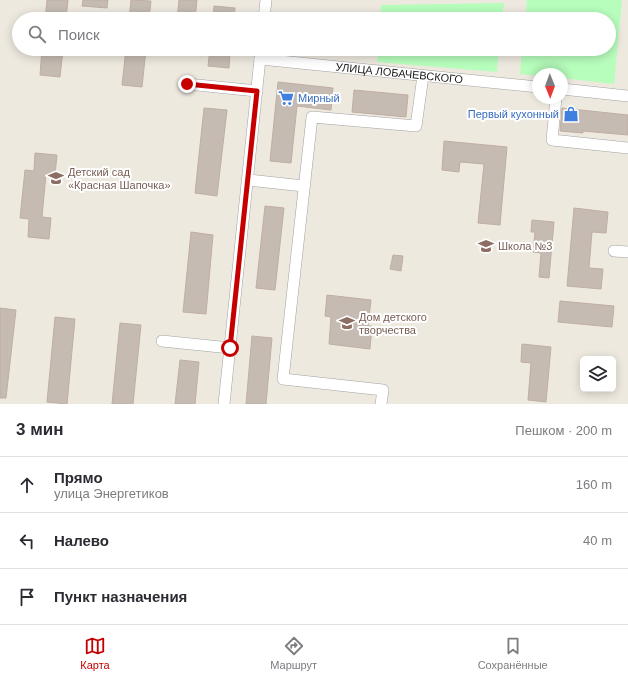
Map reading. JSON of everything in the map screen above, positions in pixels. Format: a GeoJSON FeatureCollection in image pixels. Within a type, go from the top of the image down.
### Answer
{"type":"FeatureCollection","features":[{"type":"Feature","properties":{"kind":"street"},"geometry":{"type":"LineString","coordinates":[[265,12],[266,0]]}},
{"type":"Feature","properties":{"kind":"street"},"geometry":{"type":"LineString","coordinates":[[224,404],[260,56]]}},
{"type":"Feature","properties":{"kind":"street","name":"УЛИЦА ЛОБАЧЕВСКОГО"},"geometry":{"type":"LineString","coordinates":[[275,56],[423,76],[532,86]]}},
{"type":"Feature","properties":{"kind":"street"},"geometry":{"type":"LineString","coordinates":[[381,404],[383,390],[283,380],[312,117],[416,126],[423,76]]}},
{"type":"Feature","properties":{"kind":"street"},"geometry":{"type":"LineString","coordinates":[[187,84],[257,91]]}},
{"type":"Feature","properties":{"kind":"street"},"geometry":{"type":"LineString","coordinates":[[568,90],[628,96]]}},
{"type":"Feature","properties":{"kind":"street"},"geometry":{"type":"LineString","coordinates":[[555,104],[552,140],[628,148]]}},
{"type":"Feature","properties":{"kind":"street"},"geometry":{"type":"LineString","coordinates":[[248,180],[304,186]]}},
{"type":"Feature","properties":{"kind":"street"},"geometry":{"type":"LineString","coordinates":[[614,251],[628,252]]}},
{"type":"Feature","properties":{"kind":"street"},"geometry":{"type":"LineString","coordinates":[[162,341],[230,348]]}},
{"type":"Feature","properties":{"kind":"green space"},"geometry":{"type":"Polygon","coordinates":[[[527,0],[622,0],[614,84],[568,79],[568,68],[532,68],[532,75],[520,74],[521,56],[616,56],[616,12],[526,12],[527,0]]]}},
{"type":"Feature","properties":{"kind":"green space"},"geometry":{"type":"Polygon","coordinates":[[[504,3],[503,12],[380,12],[381,5],[504,3]]]}},
{"type":"Feature","properties":{"kind":"green space"},"geometry":{"type":"Polygon","coordinates":[[[377,56],[498,56],[497,72],[377,62],[377,56]]]}},
{"type":"Feature","properties":{"kind":"building"},"geometry":{"type":"Polygon","coordinates":[[[47,0],[68,0],[67,12],[46,12],[47,0]]]}},
{"type":"Feature","properties":{"kind":"building"},"geometry":{"type":"Polygon","coordinates":[[[83,0],[108,0],[107,8],[82,6],[83,0]]]}},
{"type":"Feature","properties":{"kind":"building"},"geometry":{"type":"Polygon","coordinates":[[[131,0],[151,1],[150,12],[130,12],[131,0]]]}},
{"type":"Feature","properties":{"kind":"building"},"geometry":{"type":"Polygon","coordinates":[[[179,0],[197,0],[196,12],[178,12],[179,0]]]}},
{"type":"Feature","properties":{"kind":"building"},"geometry":{"type":"Polygon","coordinates":[[[214,6],[235,8],[235,12],[214,12],[214,6]]]}},
{"type":"Feature","properties":{"kind":"building"},"geometry":{"type":"Polygon","coordinates":[[[41,56],[62,56],[60,77],[40,75],[41,56]]]}},
{"type":"Feature","properties":{"kind":"building"},"geometry":{"type":"Polygon","coordinates":[[[125,56],[145,56],[142,87],[122,85],[125,56]]]}},
{"type":"Feature","properties":{"kind":"building"},"geometry":{"type":"Polygon","coordinates":[[[209,56],[230,56],[229,68],[208,66],[209,56]]]}},
{"type":"Feature","properties":{"kind":"building"},"geometry":{"type":"Polygon","coordinates":[[[278,82],[333,88],[331,110],[297,106],[291,163],[270,161],[278,82]]]}},
{"type":"Feature","properties":{"kind":"building"},"geometry":{"type":"Polygon","coordinates":[[[354,90],[408,95],[406,117],[352,112],[354,90]]]}},
{"type":"Feature","properties":{"kind":"building"},"geometry":{"type":"Polygon","coordinates":[[[204,108],[227,110],[217,196],[195,193],[204,108]]]}},
{"type":"Feature","properties":{"kind":"building"},"geometry":{"type":"Polygon","coordinates":[[[562,108],[628,115],[628,135],[583,131],[583,133],[560,131],[562,108]]]}},
{"type":"Feature","properties":{"kind":"building"},"geometry":{"type":"Polygon","coordinates":[[[444,141],[507,147],[500,225],[478,223],[484,164],[460,162],[459,172],[442,170],[444,141]]]}},
{"type":"Feature","properties":{"kind":"building"},"geometry":{"type":"Polygon","coordinates":[[[35,153],[57,155],[55,175],[46,174],[42,217],[51,218],[49,239],[28,237],[29,219],[20,218],[25,170],[34,171],[35,153]]]}},
{"type":"Feature","properties":{"kind":"building"},"geometry":{"type":"Polygon","coordinates":[[[265,206],[284,208],[275,290],[256,288],[265,206]]]}},
{"type":"Feature","properties":{"kind":"building"},"geometry":{"type":"Polygon","coordinates":[[[574,208],[608,212],[606,233],[592,232],[589,268],[603,269],[601,289],[567,286],[574,208]]]}},
{"type":"Feature","properties":{"kind":"building"},"geometry":{"type":"Polygon","coordinates":[[[532,220],[554,222],[549,278],[539,277],[541,253],[533,252],[535,232],[531,232],[532,220]]]}},
{"type":"Feature","properties":{"kind":"building"},"geometry":{"type":"Polygon","coordinates":[[[191,232],[213,235],[206,314],[183,312],[191,232]]]}},
{"type":"Feature","properties":{"kind":"building"},"geometry":{"type":"Polygon","coordinates":[[[393,255],[403,256],[401,271],[390,269],[393,255]]]}},
{"type":"Feature","properties":{"kind":"building"},"geometry":{"type":"Polygon","coordinates":[[[327,295],[371,300],[368,326],[372,326],[370,349],[329,344],[331,317],[325,316],[327,295]]]}},
{"type":"Feature","properties":{"kind":"building"},"geometry":{"type":"Polygon","coordinates":[[[560,301],[614,306],[612,327],[558,322],[560,301]]]}},
{"type":"Feature","properties":{"kind":"building"},"geometry":{"type":"Polygon","coordinates":[[[0,308],[16,310],[6,398],[0,398],[0,308]]]}},
{"type":"Feature","properties":{"kind":"building"},"geometry":{"type":"Polygon","coordinates":[[[55,317],[75,319],[67,404],[47,402],[55,317]]]}},
{"type":"Feature","properties":{"kind":"building"},"geometry":{"type":"Polygon","coordinates":[[[120,323],[141,325],[133,404],[112,404],[120,323]]]}},
{"type":"Feature","properties":{"kind":"building"},"geometry":{"type":"Polygon","coordinates":[[[252,336],[272,338],[266,404],[246,404],[252,336]]]}},
{"type":"Feature","properties":{"kind":"building"},"geometry":{"type":"Polygon","coordinates":[[[522,344],[551,347],[546,402],[528,400],[531,363],[521,362],[522,344]]]}},
{"type":"Feature","properties":{"kind":"building"},"geometry":{"type":"Polygon","coordinates":[[[180,360],[199,362],[195,404],[175,404],[180,360]]]}},
{"type":"Feature","properties":{"kind":"place","name":"Мирный"},"geometry":{"type":"Point","coordinates":[286,98]}},
{"type":"Feature","properties":{"kind":"place","name":"Первый кухонный"},"geometry":{"type":"Point","coordinates":[571,114]}},
{"type":"Feature","properties":{"kind":"place","name":"Детский сад «Красная Шапочка»"},"geometry":{"type":"Point","coordinates":[56,178]}},
{"type":"Feature","properties":{"kind":"place","name":"Школа №3"},"geometry":{"type":"Point","coordinates":[486,246]}},
{"type":"Feature","properties":{"kind":"place","name":"Дом детского творчества"},"geometry":{"type":"Point","coordinates":[347,323]}},
{"type":"Feature","properties":{"kind":"route"},"geometry":{"type":"LineString","coordinates":[[187,84],[257,91],[230,348]]}}]}
